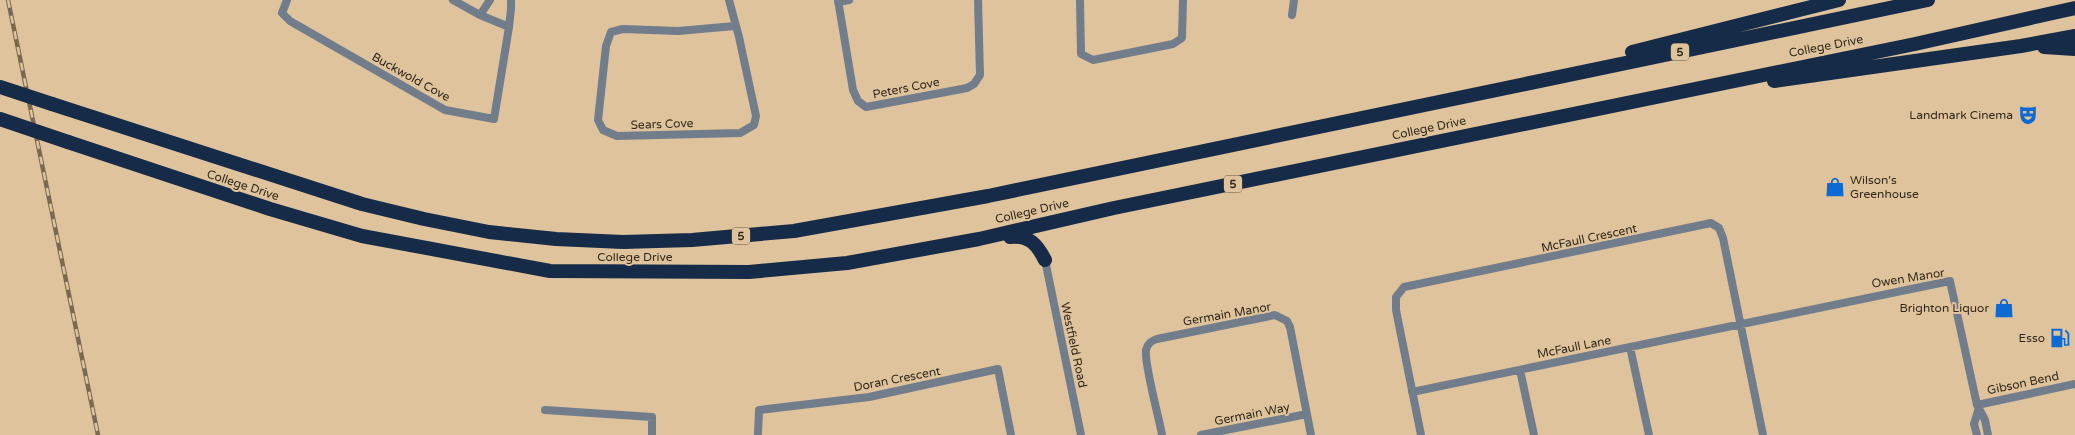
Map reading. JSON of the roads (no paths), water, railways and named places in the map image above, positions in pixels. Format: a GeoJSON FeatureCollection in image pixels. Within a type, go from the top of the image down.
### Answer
{"type":"FeatureCollection","features":[{"type":"Feature","properties":{"kind":"highway"},"geometry":{"type":"LineString","coordinates":[[1438,102],[1838,0]]}},
{"type":"Feature","properties":{"kind":"highway","name":"College Drive"},"geometry":{"type":"LineString","coordinates":[[0,87],[362,204],[424,220],[489,232],[556,239],[624,242],[692,240],[794,231],[997,194],[1928,0]]}},
{"type":"Feature","properties":{"kind":"highway","name":"College Drive"},"geometry":{"type":"LineString","coordinates":[[0,119],[270,210],[362,236],[550,271],[749,272],[847,263],[979,239],[1114,208],[1915,44],[2075,8]]}},
{"type":"Feature","properties":{"kind":"highway"},"geometry":{"type":"LineString","coordinates":[[1630,101],[2021,46],[2075,36]]}},
{"type":"Feature","properties":{"kind":"highway"},"geometry":{"type":"LineString","coordinates":[[2021,46],[2075,49]]}},
{"type":"Feature","properties":{"kind":"highway"},"geometry":{"type":"LineString","coordinates":[[979,239],[1018,236],[1027,238],[1036,244],[1045,260]]}},
{"type":"Feature","properties":{"kind":"street","name":"Buckwold Cove"},"geometry":{"type":"LineString","coordinates":[[287,0],[282,13],[290,21],[376,71],[445,110],[494,119],[511,9],[510,0]]}},
{"type":"Feature","properties":{"kind":"street"},"geometry":{"type":"LineString","coordinates":[[454,0],[480,15],[508,27]]}},
{"type":"Feature","properties":{"kind":"street"},"geometry":{"type":"LineString","coordinates":[[480,15],[490,0]]}},
{"type":"Feature","properties":{"kind":"street","name":"Sears Cove"},"geometry":{"type":"LineString","coordinates":[[729,0],[756,116],[754,125],[740,133],[617,136],[603,130],[598,120],[606,46],[611,32],[623,29],[678,31],[735,26]]}},
{"type":"Feature","properties":{"kind":"street","name":"Peters Cove"},"geometry":{"type":"LineString","coordinates":[[849,0],[838,1],[853,90],[858,101],[866,106],[967,88],[974,84],[980,75],[978,0]]}},
{"type":"Feature","properties":{"kind":"street"},"geometry":{"type":"LineString","coordinates":[[1080,0],[1081,54],[1093,60],[1173,44],[1182,38],[1183,0]]}},
{"type":"Feature","properties":{"kind":"street"},"geometry":{"type":"LineString","coordinates":[[1292,15],[1294,0]]}},
{"type":"Feature","properties":{"kind":"street","name":"McFaull Crescent"},"geometry":{"type":"LineString","coordinates":[[1421,435],[1396,310],[1396,297],[1404,287],[1711,223],[1719,228],[1723,238],[1763,435]]}},
{"type":"Feature","properties":{"kind":"street","name":"Westfield Road"},"geometry":{"type":"LineString","coordinates":[[1045,260],[1081,435]]}},
{"type":"Feature","properties":{"kind":"street","name":"Owen Manor"},"geometry":{"type":"LineString","coordinates":[[1740,323],[1950,280],[1977,408]]}},
{"type":"Feature","properties":{"kind":"street","name":"Germain Manor"},"geometry":{"type":"LineString","coordinates":[[1162,435],[1147,360],[1147,347],[1150,342],[1156,338],[1275,315],[1287,321],[1290,327],[1311,435]]}},
{"type":"Feature","properties":{"kind":"street","name":"McFaull Lane"},"geometry":{"type":"LineString","coordinates":[[1412,392],[1740,323]]}},
{"type":"Feature","properties":{"kind":"street"},"geometry":{"type":"LineString","coordinates":[[1630,347],[1648,435]]}},
{"type":"Feature","properties":{"kind":"street","name":"Doran Crescent"},"geometry":{"type":"LineString","coordinates":[[758,435],[758,410],[868,397],[998,370],[1011,435]]}},
{"type":"Feature","properties":{"kind":"street"},"geometry":{"type":"LineString","coordinates":[[1520,370],[1534,435]]}},
{"type":"Feature","properties":{"kind":"street","name":"Gibson Bend"},"geometry":{"type":"LineString","coordinates":[[1977,408],[2075,384]]}},
{"type":"Feature","properties":{"kind":"street"},"geometry":{"type":"LineString","coordinates":[[1977,408],[1974,424],[1977,435]]}},
{"type":"Feature","properties":{"kind":"street"},"geometry":{"type":"LineString","coordinates":[[1977,408],[1985,420],[1988,435]]}},
{"type":"Feature","properties":{"kind":"street"},"geometry":{"type":"LineString","coordinates":[[545,410],[652,416],[652,435]]}},
{"type":"Feature","properties":{"kind":"street","name":"Germain Way"},"geometry":{"type":"LineString","coordinates":[[1201,435],[1307,414]]}},
{"type":"Feature","properties":{"kind":"railway"},"geometry":{"type":"LineString","coordinates":[[8,0],[98,435]]}},
{"type":"Feature","properties":{"kind":"place","name":"Landmark Cinema"},"geometry":{"type":"Point","coordinates":[2028,115]}},
{"type":"Feature","properties":{"kind":"place","name":"Wilson's Greenhouse"},"geometry":{"type":"Point","coordinates":[1835,187]}},
{"type":"Feature","properties":{"kind":"place","name":"Brighton Liquor"},"geometry":{"type":"Point","coordinates":[2004,308]}},
{"type":"Feature","properties":{"kind":"place","name":"Esso"},"geometry":{"type":"Point","coordinates":[2060,338]}}]}
